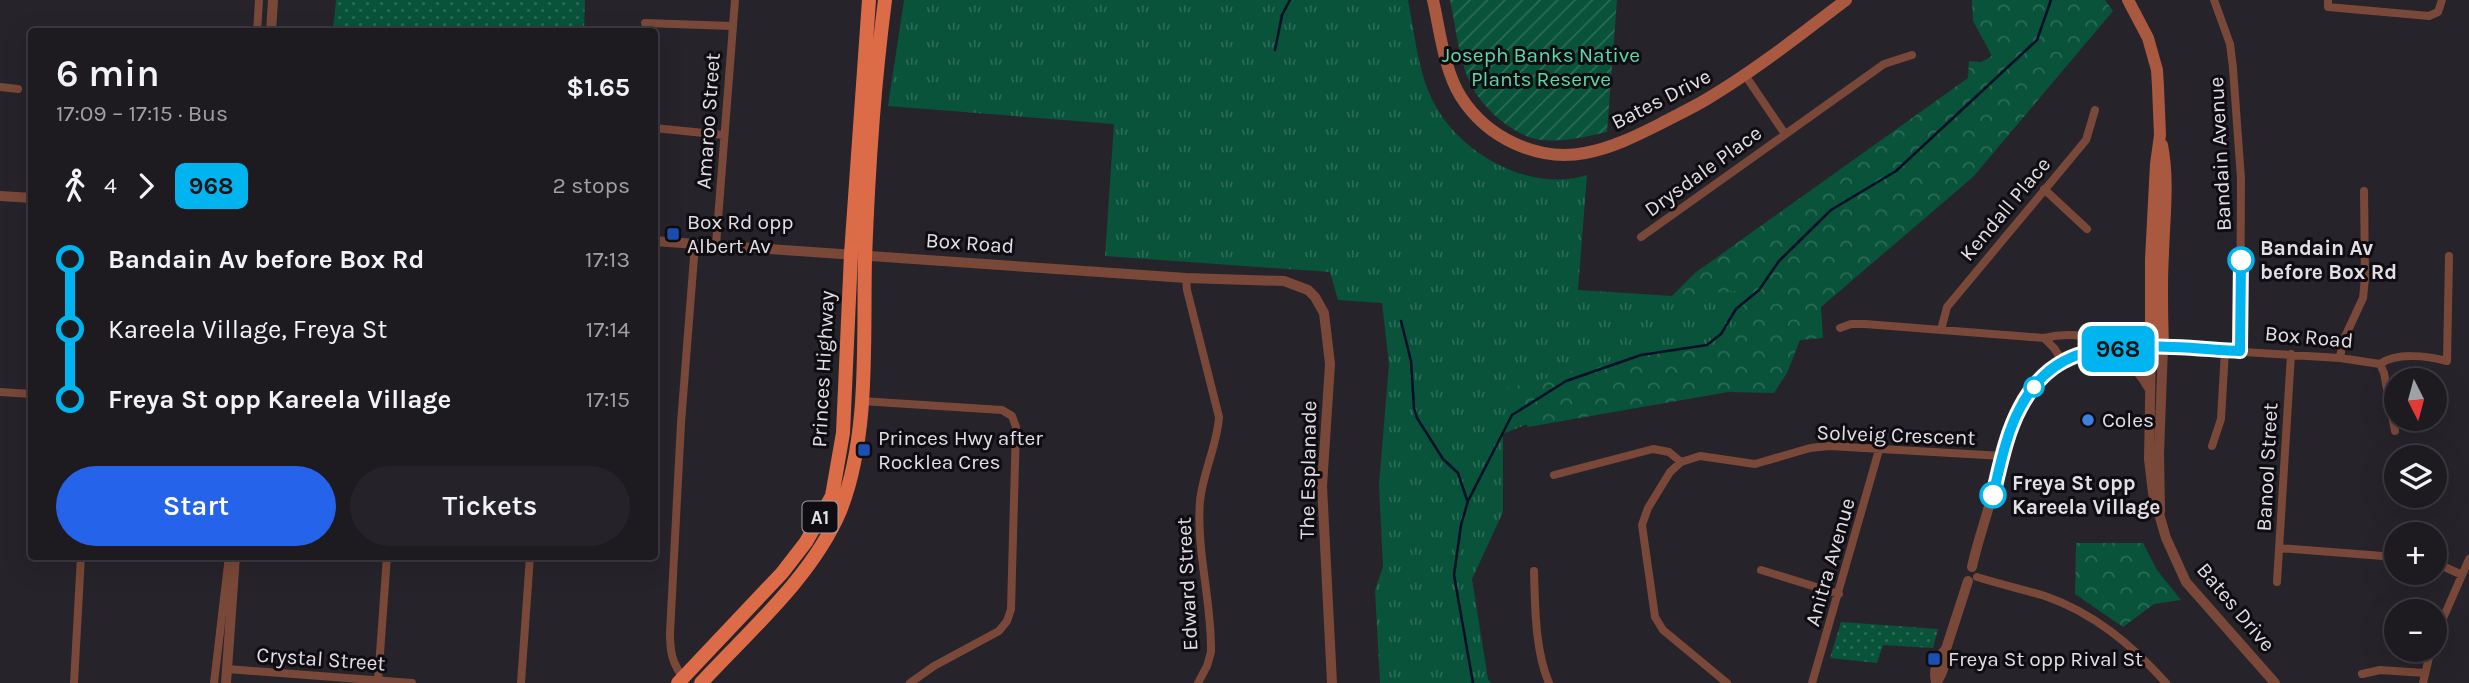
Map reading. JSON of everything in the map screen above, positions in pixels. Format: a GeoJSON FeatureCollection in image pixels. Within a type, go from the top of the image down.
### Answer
{"type":"FeatureCollection","features":[{"type":"Feature","properties":{"kind":"highway","name":"Princes Highway"},"geometry":{"type":"LineString","coordinates":[[680,680],[782,573],[806,542],[832,496],[843,433],[858,254],[869,0]]}},
{"type":"Feature","properties":{"kind":"highway","name":"Princes Highway"},"geometry":{"type":"LineString","coordinates":[[701,683],[796,581],[819,551],[839,511],[852,474],[859,435],[861,401],[858,254],[867,205],[885,0]]}},
{"type":"Feature","properties":{"kind":"main road","name":"Bates Drive"},"geometry":{"type":"LineString","coordinates":[[1433,0],[1449,69],[1461,96],[1475,115],[1511,142],[1538,152],[1569,155],[1586,153],[1633,137],[1706,100],[1745,75],[1846,0]]}},
{"type":"Feature","properties":{"kind":"main road","name":"Bates Drive"},"geometry":{"type":"LineString","coordinates":[[2128,0],[2142,25],[2153,54],[2158,79],[2160,135],[2151,259],[2157,347]]}},
{"type":"Feature","properties":{"kind":"street"},"geometry":{"type":"LineString","coordinates":[[257,28],[259,0]]}},
{"type":"Feature","properties":{"kind":"street"},"geometry":{"type":"LineString","coordinates":[[271,28],[273,0]]}},
{"type":"Feature","properties":{"kind":"street","name":"Amaroo Street"},"geometry":{"type":"LineString","coordinates":[[716,245],[735,0]]}},
{"type":"Feature","properties":{"kind":"street","name":"Bandain Avenue"},"geometry":{"type":"LineString","coordinates":[[2214,0],[2230,44],[2233,68],[2241,179],[2240,351]]}},
{"type":"Feature","properties":{"kind":"street"},"geometry":{"type":"LineString","coordinates":[[2328,4],[2429,16],[2438,12],[2442,0]]}},
{"type":"Feature","properties":{"kind":"street"},"geometry":{"type":"LineString","coordinates":[[645,23],[732,26]]}},
{"type":"Feature","properties":{"kind":"street","name":"Drysdale Place"},"geometry":{"type":"LineString","coordinates":[[1641,237],[1884,64],[1912,55]]}},
{"type":"Feature","properties":{"kind":"street","name":"Drysdale Place"},"geometry":{"type":"LineString","coordinates":[[1745,75],[1785,134]]}},
{"type":"Feature","properties":{"kind":"street"},"geometry":{"type":"LineString","coordinates":[[0,87],[18,89]]}},
{"type":"Feature","properties":{"kind":"street","name":"Kendall Place"},"geometry":{"type":"LineString","coordinates":[[1941,330],[1947,307],[2086,140],[2095,110]]}},
{"type":"Feature","properties":{"kind":"street"},"geometry":{"type":"LineString","coordinates":[[658,128],[724,135]]}},
{"type":"Feature","properties":{"kind":"street"},"geometry":{"type":"LineString","coordinates":[[2044,189],[2087,229]]}},
{"type":"Feature","properties":{"kind":"street"},"geometry":{"type":"LineString","coordinates":[[2340,358],[2343,341],[2362,298],[2365,278],[2364,191]]}},
{"type":"Feature","properties":{"kind":"street"},"geometry":{"type":"LineString","coordinates":[[0,196],[28,198]]}},
{"type":"Feature","properties":{"kind":"street","name":"Box Road"},"geometry":{"type":"LineString","coordinates":[[658,241],[1186,278],[1284,281]]}},
{"type":"Feature","properties":{"kind":"street"},"geometry":{"type":"LineString","coordinates":[[680,680],[670,651],[681,423],[695,244]]}},
{"type":"Feature","properties":{"kind":"street","name":"Box Road"},"geometry":{"type":"LineString","coordinates":[[2066,360],[2094,352],[2157,347],[2340,358],[2380,364],[2387,359],[2401,357],[2426,357],[2446,361],[2449,256]]}},
{"type":"Feature","properties":{"kind":"street","name":"Edward Street"},"geometry":{"type":"LineString","coordinates":[[1186,278],[1219,417],[1218,432],[1200,498],[1211,645],[1207,666],[1198,683]]}},
{"type":"Feature","properties":{"kind":"street","name":"The Esplanade"},"geometry":{"type":"LineString","coordinates":[[1284,281],[1300,285],[1315,297],[1327,324],[1330,375],[1322,486],[1332,683]]}},
{"type":"Feature","properties":{"kind":"street","name":"Box Road"},"geometry":{"type":"LineString","coordinates":[[1840,328],[1851,324],[1866,324],[2044,338],[2062,334],[2093,336],[2124,348]]}},
{"type":"Feature","properties":{"kind":"street"},"geometry":{"type":"LineString","coordinates":[[2044,338],[2066,360]]}},
{"type":"Feature","properties":{"kind":"street","name":"Bates Drive"},"geometry":{"type":"LineString","coordinates":[[2157,347],[2150,390],[2149,459],[2153,493],[2166,538],[2186,582],[2276,683]]}},
{"type":"Feature","properties":{"kind":"street","name":"Bates Drive"},"geometry":{"type":"LineString","coordinates":[[2157,347],[2160,512]]}},
{"type":"Feature","properties":{"kind":"street"},"geometry":{"type":"LineString","coordinates":[[2213,446],[2221,419],[2225,350]]}},
{"type":"Feature","properties":{"kind":"street","name":"Banool Street"},"geometry":{"type":"LineString","coordinates":[[2277,582],[2291,355]]}},
{"type":"Feature","properties":{"kind":"street"},"geometry":{"type":"LineString","coordinates":[[1936,682],[1934,674],[1939,656],[1946,649],[1973,575],[2012,424],[2025,399],[2047,374],[2066,360],[2109,358],[2130,364],[2136,368],[2150,390]]}},
{"type":"Feature","properties":{"kind":"street"},"geometry":{"type":"LineString","coordinates":[[2380,364],[2384,373]]}},
{"type":"Feature","properties":{"kind":"street"},"geometry":{"type":"LineString","coordinates":[[0,392],[28,394]]}},
{"type":"Feature","properties":{"kind":"street"},"geometry":{"type":"LineString","coordinates":[[861,401],[1002,410],[1012,416],[1016,427],[1011,609],[1007,621],[999,631],[934,666],[910,683]]}},
{"type":"Feature","properties":{"kind":"street","name":"Solveig Crescent"},"geometry":{"type":"LineString","coordinates":[[1681,462],[1700,457],[1755,464],[1798,451],[1829,446],[2003,457]]}},
{"type":"Feature","properties":{"kind":"street"},"geometry":{"type":"LineString","coordinates":[[1554,475],[1653,449],[1669,452],[1681,462],[1667,476],[1648,508],[1642,525],[1655,617],[1663,630],[1727,683]]}},
{"type":"Feature","properties":{"kind":"street","name":"Anitra Avenue"},"geometry":{"type":"LineString","coordinates":[[1812,683],[1879,450]]}},
{"type":"Feature","properties":{"kind":"street"},"geometry":{"type":"LineString","coordinates":[[2279,548],[2384,556]]}},
{"type":"Feature","properties":{"kind":"street"},"geometry":{"type":"LineString","coordinates":[[2447,609],[2469,559]]}},
{"type":"Feature","properties":{"kind":"street"},"geometry":{"type":"LineString","coordinates":[[74,683],[81,560]]}},
{"type":"Feature","properties":{"kind":"street"},"geometry":{"type":"LineString","coordinates":[[214,683],[229,560]]}},
{"type":"Feature","properties":{"kind":"street"},"geometry":{"type":"LineString","coordinates":[[226,683],[235,560]]}},
{"type":"Feature","properties":{"kind":"street"},"geometry":{"type":"LineString","coordinates":[[381,682],[387,560]]}},
{"type":"Feature","properties":{"kind":"street"},"geometry":{"type":"LineString","coordinates":[[521,683],[530,560]]}},
{"type":"Feature","properties":{"kind":"street"},"geometry":{"type":"LineString","coordinates":[[2447,568],[2462,575]]}},
{"type":"Feature","properties":{"kind":"street"},"geometry":{"type":"LineString","coordinates":[[1761,570],[1839,594]]}},
{"type":"Feature","properties":{"kind":"street"},"geometry":{"type":"LineString","coordinates":[[1534,571],[1536,620],[1549,683]]}},
{"type":"Feature","properties":{"kind":"street"},"geometry":{"type":"LineString","coordinates":[[1973,575],[2045,597],[2092,618],[2131,646],[2166,683]]}},
{"type":"Feature","properties":{"kind":"street"},"geometry":{"type":"LineString","coordinates":[[2423,683],[2428,662]]}},
{"type":"Feature","properties":{"kind":"street","name":"Crystal Street"},"geometry":{"type":"LineString","coordinates":[[227,669],[412,683]]}},
{"type":"Feature","properties":{"kind":"street"},"geometry":{"type":"LineString","coordinates":[[2362,674],[2380,670],[2425,673]]}},
{"type":"Feature","properties":{"kind":"green space"},"geometry":{"type":"Polygon","coordinates":[[[336,0],[585,0],[584,28],[333,28],[336,0]]]}},
{"type":"Feature","properties":{"kind":"green space"},"geometry":{"type":"Polygon","coordinates":[[[904,0],[1408,0],[1418,54],[1429,93],[1447,123],[1462,140],[1500,166],[1521,174],[1543,179],[1587,175],[1578,290],[1673,296],[1814,265],[1789,366],[1655,372],[1503,434],[1503,512],[1472,579],[1488,679],[1491,683],[1380,683],[1375,590],[1383,567],[1379,485],[1389,364],[1382,303],[1338,300],[1330,272],[1105,256],[1114,124],[888,106],[904,0]]]}},
{"type":"Feature","properties":{"kind":"green space","name":"Joseph Banks Native Plants Reserve"},"geometry":{"type":"Polygon","coordinates":[[[1450,0],[1617,0],[1607,132],[1566,140],[1542,140],[1513,129],[1494,115],[1479,98],[1469,80],[1461,57],[1450,0]]]}},
{"type":"Feature","properties":{"kind":"green space"},"geometry":{"type":"Polygon","coordinates":[[[1972,0],[2105,0],[2113,11],[1973,177],[1821,307],[1823,338],[1800,340],[1787,373],[1774,393],[1728,392],[1528,427],[1505,389],[1645,352],[1726,349],[1748,290],[1672,296],[1695,273],[1968,78],[1969,61],[1981,62],[1992,56],[1973,21],[1972,0]]]}},
{"type":"Feature","properties":{"kind":"green space"},"geometry":{"type":"Polygon","coordinates":[[[2076,543],[2143,543],[2157,570],[2181,600],[2154,604],[2123,627],[2075,594],[2076,543]]]}},
{"type":"Feature","properties":{"kind":"green space"},"geometry":{"type":"Polygon","coordinates":[[[1841,622],[1938,629],[1933,648],[1883,645],[1877,663],[1830,658],[1841,622]]]}},
{"type":"Feature","properties":{"kind":"waterway"},"geometry":{"type":"LineString","coordinates":[[1275,50],[1282,15],[1290,0]]}},
{"type":"Feature","properties":{"kind":"waterway"},"geometry":{"type":"LineString","coordinates":[[1473,683],[1454,575],[1461,525],[1468,501],[1512,415],[1566,381],[1641,355],[1707,345],[1721,334],[1736,309],[1759,290],[1779,261],[1831,210],[1896,171],[2037,40],[2051,0]]}},
{"type":"Feature","properties":{"kind":"waterway"},"geometry":{"type":"LineString","coordinates":[[1401,321],[1411,361],[1417,418],[1443,459],[1458,473],[1467,500]]}},
{"type":"Feature","properties":{"kind":"bus line","name":"968"},"geometry":{"type":"LineString","coordinates":[[1993,495],[2012,424],[2019,409],[2038,382],[2063,362],[2083,354],[2112,349],[2163,347],[2240,351],[2241,260]]}},
{"type":"Feature","properties":{"kind":"place","name":"Box Rd opp Albert Av"},"geometry":{"type":"Point","coordinates":[673,234]}},
{"type":"Feature","properties":{"kind":"place","name":"Bandain Av before Box Rd"},"geometry":{"type":"Point","coordinates":[2241,260]}},
{"type":"Feature","properties":{"kind":"place","name":"Coles"},"geometry":{"type":"Point","coordinates":[2088,420]}},
{"type":"Feature","properties":{"kind":"place","name":"Princes Hwy after Rocklea Cres"},"geometry":{"type":"Point","coordinates":[864,450]}},
{"type":"Feature","properties":{"kind":"place","name":"Freya St opp Kareela Village"},"geometry":{"type":"Point","coordinates":[1993,495]}},
{"type":"Feature","properties":{"kind":"place","name":"Freya St opp Rival St"},"geometry":{"type":"Point","coordinates":[1934,659]}}]}
